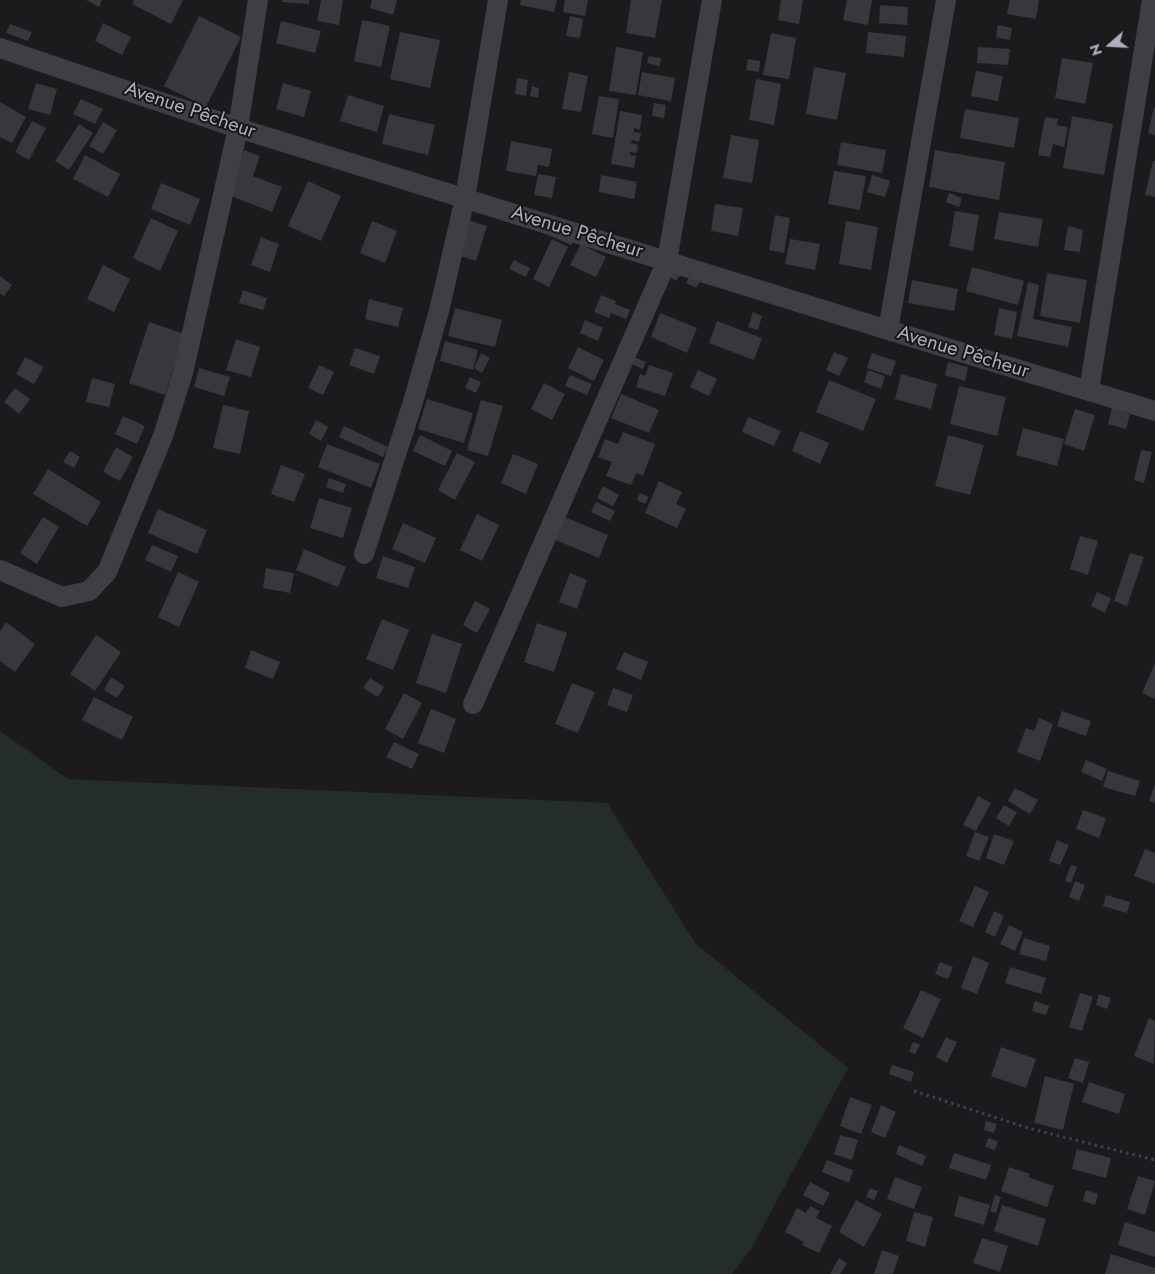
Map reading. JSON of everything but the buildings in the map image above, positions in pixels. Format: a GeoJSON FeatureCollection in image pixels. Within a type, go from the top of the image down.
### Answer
{"type":"FeatureCollection","features":[{"type":"Feature","properties":{"kind":"street"},"geometry":{"type":"LineString","coordinates":[[0,570],[62,597],[88,592],[107,572],[163,436],[183,373],[238,128],[258,0]]}},
{"type":"Feature","properties":{"kind":"street"},"geometry":{"type":"LineString","coordinates":[[364,554],[416,393],[438,311],[465,198],[498,0]]}},
{"type":"Feature","properties":{"kind":"street"},"geometry":{"type":"LineString","coordinates":[[473,704],[667,261],[712,0]]}},
{"type":"Feature","properties":{"kind":"street"},"geometry":{"type":"LineString","coordinates":[[888,330],[946,0]]}},
{"type":"Feature","properties":{"kind":"street"},"geometry":{"type":"LineString","coordinates":[[1089,390],[1152,0]]}},
{"type":"Feature","properties":{"kind":"street","name":"Avenue Pêcheur"},"geometry":{"type":"LineString","coordinates":[[1,50],[238,128],[1155,411]]}},
{"type":"Feature","properties":{"kind":"path"},"geometry":{"type":"LineString","coordinates":[[914,1091],[1028,1128],[1155,1160]]}},
{"type":"Feature","properties":{"kind":"shaded area"},"geometry":{"type":"Polygon","coordinates":[[[0,731],[68,779],[607,803],[696,944],[848,1068],[751,1249],[732,1274],[0,1274],[0,731]]]}}]}
